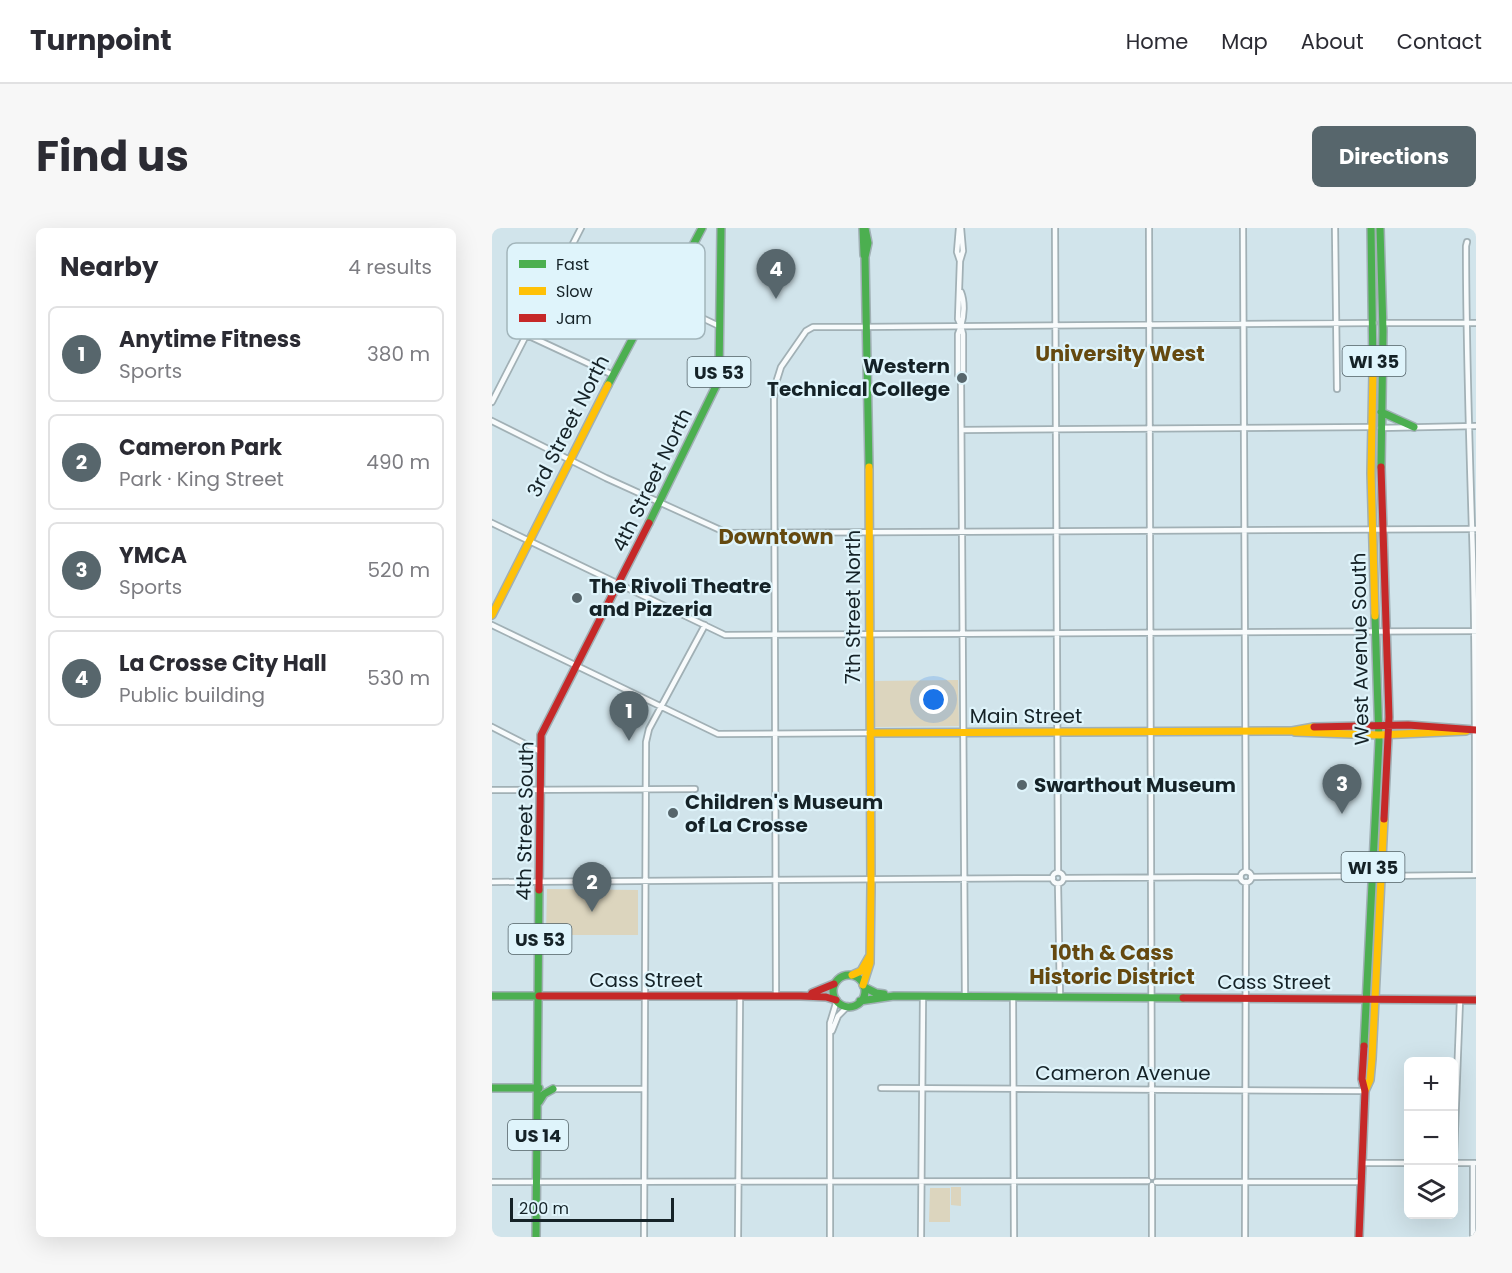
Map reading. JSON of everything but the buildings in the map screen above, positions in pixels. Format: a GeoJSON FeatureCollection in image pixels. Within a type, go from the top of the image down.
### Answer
{"type":"FeatureCollection","features":[{"type":"Feature","properties":{"kind":"main road","name":"3rd Street North"},"geometry":{"type":"LineString","coordinates":[[695,243],[702,228]]}},
{"type":"Feature","properties":{"kind":"main road","name":"4th Street North"},"geometry":{"type":"LineString","coordinates":[[576,666],[619,585],[716,386],[719,375],[721,228]]}},
{"type":"Feature","properties":{"kind":"main road","name":"7th Street North"},"geometry":{"type":"LineString","coordinates":[[864,228],[868,243],[866,257],[871,879],[870,967],[864,986]]}},
{"type":"Feature","properties":{"kind":"main road","name":"WI 35"},"geometry":{"type":"LineString","coordinates":[[1371,228],[1374,323],[1371,427],[1374,530]]}},
{"type":"Feature","properties":{"kind":"main road","name":"WI 35"},"geometry":{"type":"LineString","coordinates":[[1380,228],[1383,323],[1380,428],[1389,725]]}},
{"type":"Feature","properties":{"kind":"main road","name":"3rd Street North"},"geometry":{"type":"LineString","coordinates":[[492,615],[633,339]]}},
{"type":"Feature","properties":{"kind":"main road"},"geometry":{"type":"LineString","coordinates":[[1381,412],[1414,427]]}},
{"type":"Feature","properties":{"kind":"main road","name":"West Avenue South"},"geometry":{"type":"LineString","coordinates":[[1357,1237],[1365,1091],[1362,1079],[1365,999],[1379,735],[1374,530]]}},
{"type":"Feature","properties":{"kind":"main road","name":"4th Street South"},"geometry":{"type":"LineString","coordinates":[[536,1237],[541,735],[576,666]]}},
{"type":"Feature","properties":{"kind":"main road","name":"Main Street"},"geometry":{"type":"LineString","coordinates":[[870,733],[1292,731],[1306,727],[1379,725],[1444,726],[1476,730]]}},
{"type":"Feature","properties":{"kind":"main road","name":"West Avenue South"},"geometry":{"type":"LineString","coordinates":[[1365,1091],[1370,1080],[1389,725]]}},
{"type":"Feature","properties":{"kind":"main road"},"geometry":{"type":"LineString","coordinates":[[1292,731],[1313,734],[1389,735],[1476,730]]}},
{"type":"Feature","properties":{"kind":"main road"},"geometry":{"type":"LineString","coordinates":[[852,975],[864,986],[864,994],[860,1001],[848,1006],[842,1005],[833,993],[834,984],[843,976],[861,971],[869,957]]}},
{"type":"Feature","properties":{"kind":"main road","name":"Cass Street"},"geometry":{"type":"LineString","coordinates":[[801,996],[834,984]]}},
{"type":"Feature","properties":{"kind":"main road","name":"Cass Street"},"geometry":{"type":"LineString","coordinates":[[864,986],[876,993],[892,996]]}},
{"type":"Feature","properties":{"kind":"main road","name":"Cass Street"},"geometry":{"type":"LineString","coordinates":[[492,996],[801,996],[826,997],[836,1000]]}},
{"type":"Feature","properties":{"kind":"main road","name":"Cass Street"},"geometry":{"type":"LineString","coordinates":[[860,1001],[892,996],[1476,1000]]}},
{"type":"Feature","properties":{"kind":"main road"},"geometry":{"type":"LineString","coordinates":[[492,1088],[539,1088]]}},
{"type":"Feature","properties":{"kind":"main road"},"geometry":{"type":"LineString","coordinates":[[538,1102],[552,1089]]}},
{"type":"Feature","properties":{"kind":"street"},"geometry":{"type":"LineString","coordinates":[[573,243],[581,228]]}},
{"type":"Feature","properties":{"kind":"street"},"geometry":{"type":"LineString","coordinates":[[960,228],[957,252],[960,261],[961,292],[958,298],[958,319],[961,326],[958,334],[958,375],[961,380],[962,430],[965,996]]}},
{"type":"Feature","properties":{"kind":"street"},"geometry":{"type":"LineString","coordinates":[[1053,878],[1058,872],[1055,228]]}},
{"type":"Feature","properties":{"kind":"street"},"geometry":{"type":"LineString","coordinates":[[1149,228],[1152,1237]]}},
{"type":"Feature","properties":{"kind":"street"},"geometry":{"type":"LineString","coordinates":[[1243,228],[1246,871],[1251,877]]}},
{"type":"Feature","properties":{"kind":"street"},"geometry":{"type":"LineString","coordinates":[[1335,228],[1337,389]]}},
{"type":"Feature","properties":{"kind":"street"},"geometry":{"type":"LineString","coordinates":[[1382,876],[1475,875],[1474,529],[1468,426],[1467,242]]}},
{"type":"Feature","properties":{"kind":"street"},"geometry":{"type":"LineString","coordinates":[[705,319],[720,326]]}},
{"type":"Feature","properties":{"kind":"street"},"geometry":{"type":"LineString","coordinates":[[776,996],[774,399],[775,386],[785,360],[808,329],[1374,323]]}},
{"type":"Feature","properties":{"kind":"street"},"geometry":{"type":"LineString","coordinates":[[1383,323],[1476,323]]}},
{"type":"Feature","properties":{"kind":"street"},"geometry":{"type":"LineString","coordinates":[[492,402],[525,339]]}},
{"type":"Feature","properties":{"kind":"street"},"geometry":{"type":"LineString","coordinates":[[536,339],[613,375]]}},
{"type":"Feature","properties":{"kind":"street"},"geometry":{"type":"LineString","coordinates":[[492,421],[722,532],[1474,529]]}},
{"type":"Feature","properties":{"kind":"street"},"geometry":{"type":"LineString","coordinates":[[1380,428],[1476,426]]}},
{"type":"Feature","properties":{"kind":"street"},"geometry":{"type":"LineString","coordinates":[[962,430],[1371,427]]}},
{"type":"Feature","properties":{"kind":"street"},"geometry":{"type":"LineString","coordinates":[[492,523],[725,636],[1475,631]]}},
{"type":"Feature","properties":{"kind":"street","name":"Main Street"},"geometry":{"type":"LineString","coordinates":[[492,625],[718,734],[870,733]]}},
{"type":"Feature","properties":{"kind":"street"},"geometry":{"type":"LineString","coordinates":[[644,1237],[647,737],[705,625]]}},
{"type":"Feature","properties":{"kind":"street"},"geometry":{"type":"LineString","coordinates":[[492,727],[541,752]]}},
{"type":"Feature","properties":{"kind":"street"},"geometry":{"type":"LineString","coordinates":[[492,790],[695,789]]}},
{"type":"Feature","properties":{"kind":"street"},"geometry":{"type":"LineString","coordinates":[[1240,877],[1246,871]]}},
{"type":"Feature","properties":{"kind":"street"},"geometry":{"type":"LineString","coordinates":[[1058,872],[1064,878]]}},
{"type":"Feature","properties":{"kind":"street"},"geometry":{"type":"LineString","coordinates":[[1245,1237],[1246,882],[1251,877],[1372,876]]}},
{"type":"Feature","properties":{"kind":"street"},"geometry":{"type":"LineString","coordinates":[[1064,878],[1240,877],[1246,882]]}},
{"type":"Feature","properties":{"kind":"street"},"geometry":{"type":"LineString","coordinates":[[492,882],[1053,878]]}},
{"type":"Feature","properties":{"kind":"street"},"geometry":{"type":"LineString","coordinates":[[1053,878],[1058,884],[1060,997]]}},
{"type":"Feature","properties":{"kind":"street"},"geometry":{"type":"LineString","coordinates":[[1058,884],[1064,878]]}},
{"type":"Feature","properties":{"kind":"street"},"geometry":{"type":"LineString","coordinates":[[738,1237],[740,996]]}},
{"type":"Feature","properties":{"kind":"street"},"geometry":{"type":"LineString","coordinates":[[921,1237],[923,996]]}},
{"type":"Feature","properties":{"kind":"street"},"geometry":{"type":"LineString","coordinates":[[1014,997],[1014,1237]]}},
{"type":"Feature","properties":{"kind":"street"},"geometry":{"type":"LineString","coordinates":[[830,1237],[831,1018],[836,1000]]}},
{"type":"Feature","properties":{"kind":"street"},"geometry":{"type":"LineString","coordinates":[[1456,1111],[1460,1000]]}},
{"type":"Feature","properties":{"kind":"street"},"geometry":{"type":"LineString","coordinates":[[831,1033],[838,1016],[848,1006]]}},
{"type":"Feature","properties":{"kind":"street","name":"Cameron Avenue"},"geometry":{"type":"LineString","coordinates":[[881,1088],[1365,1091]]}},
{"type":"Feature","properties":{"kind":"street"},"geometry":{"type":"LineString","coordinates":[[552,1089],[644,1089]]}},
{"type":"Feature","properties":{"kind":"street"},"geometry":{"type":"LineString","coordinates":[[1362,1163],[1404,1163]]}},
{"type":"Feature","properties":{"kind":"street"},"geometry":{"type":"LineString","coordinates":[[1458,1163],[1475,1163],[1473,1237]]}},
{"type":"Feature","properties":{"kind":"street"},"geometry":{"type":"LineString","coordinates":[[492,1182],[922,1180],[1360,1182]]}},
{"type":"Feature","properties":{"kind":"shaded area"},"geometry":{"type":"Polygon","coordinates":[[[958,680],[959,726],[875,727],[874,681],[958,680]]]}},
{"type":"Feature","properties":{"kind":"shaded area"},"geometry":{"type":"Polygon","coordinates":[[[547,889],[638,890],[638,935],[546,935],[547,889]]]}},
{"type":"Feature","properties":{"kind":"shaded area"},"geometry":{"type":"Polygon","coordinates":[[[951,1187],[961,1187],[961,1206],[951,1205],[951,1187]]]}},
{"type":"Feature","properties":{"kind":"shaded area"},"geometry":{"type":"Polygon","coordinates":[[[930,1188],[950,1188],[950,1222],[929,1222],[930,1188]]]}},
{"type":"Feature","properties":{"kind":"traffic: fast"},"geometry":{"type":"LineString","coordinates":[[694,243],[702,228]]}},
{"type":"Feature","properties":{"kind":"traffic: fast"},"geometry":{"type":"LineString","coordinates":[[649,523],[716,386],[719,375],[721,228]]}},
{"type":"Feature","properties":{"kind":"traffic: fast"},"geometry":{"type":"LineString","coordinates":[[863,228],[864,255]]}},
{"type":"Feature","properties":{"kind":"traffic: fast"},"geometry":{"type":"LineString","coordinates":[[865,228],[868,243],[865,257],[869,467]]}},
{"type":"Feature","properties":{"kind":"traffic: fast"},"geometry":{"type":"LineString","coordinates":[[1371,228],[1373,371]]}},
{"type":"Feature","properties":{"kind":"traffic: fast"},"geometry":{"type":"LineString","coordinates":[[1380,228],[1383,331],[1381,467]]}},
{"type":"Feature","properties":{"kind":"traffic: fast"},"geometry":{"type":"LineString","coordinates":[[608,385],[632,339]]}},
{"type":"Feature","properties":{"kind":"traffic: fast"},"geometry":{"type":"LineString","coordinates":[[1381,412],[1414,427]]}},
{"type":"Feature","properties":{"kind":"traffic: fast"},"geometry":{"type":"LineString","coordinates":[[1364,1046],[1379,741],[1375,616]]}},
{"type":"Feature","properties":{"kind":"traffic: fast"},"geometry":{"type":"LineString","coordinates":[[536,1237],[539,890]]}},
{"type":"Feature","properties":{"kind":"traffic: fast"},"geometry":{"type":"LineString","coordinates":[[849,975],[860,980],[865,991],[860,1002],[849,1007],[838,1002],[833,991],[838,980],[849,975]]}},
{"type":"Feature","properties":{"kind":"traffic: fast"},"geometry":{"type":"LineString","coordinates":[[864,987],[884,994]]}},
{"type":"Feature","properties":{"kind":"traffic: fast"},"geometry":{"type":"LineString","coordinates":[[492,996],[539,996]]}},
{"type":"Feature","properties":{"kind":"traffic: fast"},"geometry":{"type":"LineString","coordinates":[[860,1001],[894,996],[1183,998]]}},
{"type":"Feature","properties":{"kind":"traffic: fast"},"geometry":{"type":"LineString","coordinates":[[492,1088],[539,1088]]}},
{"type":"Feature","properties":{"kind":"traffic: fast"},"geometry":{"type":"LineString","coordinates":[[539,1102],[544,1094],[553,1089]]}},
{"type":"Feature","properties":{"kind":"traffic: slow"},"geometry":{"type":"LineString","coordinates":[[1373,371],[1371,473],[1375,616]]}},
{"type":"Feature","properties":{"kind":"traffic: slow"},"geometry":{"type":"LineString","coordinates":[[492,615],[608,385]]}},
{"type":"Feature","properties":{"kind":"traffic: slow"},"geometry":{"type":"LineString","coordinates":[[863,985],[870,963],[871,886],[869,467]]}},
{"type":"Feature","properties":{"kind":"traffic: slow"},"geometry":{"type":"LineString","coordinates":[[870,733],[1292,731],[1314,727]]}},
{"type":"Feature","properties":{"kind":"traffic: slow"},"geometry":{"type":"LineString","coordinates":[[1295,732],[1379,735],[1466,731]]}},
{"type":"Feature","properties":{"kind":"traffic: slow"},"geometry":{"type":"LineString","coordinates":[[1365,1091],[1370,1080],[1372,1059],[1384,819]]}},
{"type":"Feature","properties":{"kind":"traffic: slow"},"geometry":{"type":"LineString","coordinates":[[852,975],[861,971],[869,957]]}},
{"type":"Feature","properties":{"kind":"traffic: jam"},"geometry":{"type":"LineString","coordinates":[[1381,467],[1389,717],[1384,819]]}},
{"type":"Feature","properties":{"kind":"traffic: jam"},"geometry":{"type":"LineString","coordinates":[[539,890],[541,735],[649,523]]}},
{"type":"Feature","properties":{"kind":"traffic: jam"},"geometry":{"type":"LineString","coordinates":[[1314,727],[1408,725],[1476,730]]}},
{"type":"Feature","properties":{"kind":"traffic: jam"},"geometry":{"type":"LineString","coordinates":[[812,993],[834,984]]}},
{"type":"Feature","properties":{"kind":"traffic: jam"},"geometry":{"type":"LineString","coordinates":[[539,996],[801,996],[826,997],[836,1000]]}},
{"type":"Feature","properties":{"kind":"traffic: jam"},"geometry":{"type":"LineString","coordinates":[[1183,998],[1476,1000]]}},
{"type":"Feature","properties":{"kind":"traffic: jam"},"geometry":{"type":"LineString","coordinates":[[1359,1237],[1365,1091],[1362,1079],[1364,1046]]}},
{"type":"Feature","properties":{"kind":"place","name":"La Crosse City Hall"},"geometry":{"type":"Point","coordinates":[776,299]}},
{"type":"Feature","properties":{"kind":"place","name":"Western Technical College"},"geometry":{"type":"Point","coordinates":[962,378]}},
{"type":"Feature","properties":{"kind":"place","name":"The Rivoli Theatre and Pizzeria"},"geometry":{"type":"Point","coordinates":[577,598]}},
{"type":"Feature","properties":{"kind":"place","name":"Anytime Fitness"},"geometry":{"type":"Point","coordinates":[629,741]}},
{"type":"Feature","properties":{"kind":"place","name":"Swarthout Museum"},"geometry":{"type":"Point","coordinates":[1022,785]}},
{"type":"Feature","properties":{"kind":"place","name":"Children's Museum of La Crosse"},"geometry":{"type":"Point","coordinates":[673,813]}},
{"type":"Feature","properties":{"kind":"place","name":"YMCA"},"geometry":{"type":"Point","coordinates":[1342,814]}},
{"type":"Feature","properties":{"kind":"place","name":"Cameron Park"},"geometry":{"type":"Point","coordinates":[592,912]}},
{"type":"Feature","properties":{"kind":"district","name":"University West"},"geometry":{"type":"Point","coordinates":[1120,353]}},
{"type":"Feature","properties":{"kind":"district","name":"Downtown"},"geometry":{"type":"Point","coordinates":[776,536]}},
{"type":"Feature","properties":{"kind":"district","name":"10th & Cass Historic District"},"geometry":{"type":"Point","coordinates":[1112,964]}}]}
